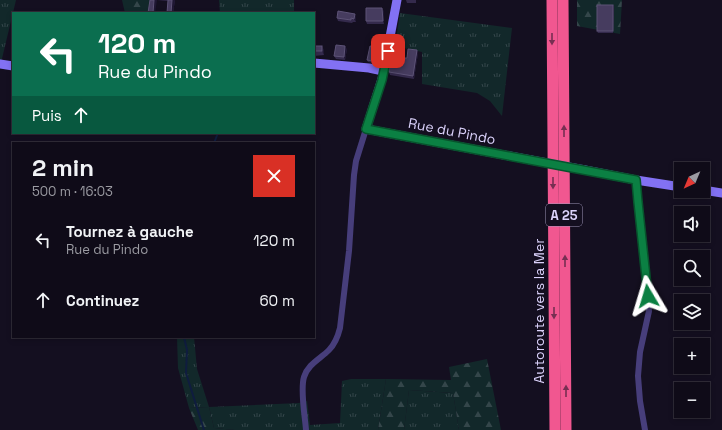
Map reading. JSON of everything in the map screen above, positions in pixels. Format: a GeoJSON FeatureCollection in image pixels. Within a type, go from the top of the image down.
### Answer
{"type":"FeatureCollection","features":[{"type":"Feature","properties":{"kind":"highway","name":"Autoroute vers la Mer"},"geometry":{"type":"LineString","coordinates":[[552,0],[555,430]]}},
{"type":"Feature","properties":{"kind":"highway","name":"A 25"},"geometry":{"type":"LineString","coordinates":[[563,0],[566,430]]}},
{"type":"Feature","properties":{"kind":"street"},"geometry":{"type":"LineString","coordinates":[[306,430],[303,389],[304,378],[310,366],[333,345],[340,328],[349,251],[354,175],[357,157],[383,72],[394,22],[397,0]]}},
{"type":"Feature","properties":{"kind":"street"},"geometry":{"type":"LineString","coordinates":[[315,63],[370,68],[383,72]]}},
{"type":"Feature","properties":{"kind":"street"},"geometry":{"type":"LineString","coordinates":[[0,64],[12,66]]}},
{"type":"Feature","properties":{"kind":"street","name":"Rue du Pindo"},"geometry":{"type":"LineString","coordinates":[[366,129],[636,180]]}},
{"type":"Feature","properties":{"kind":"street"},"geometry":{"type":"LineString","coordinates":[[645,430],[640,401],[638,376],[640,352],[649,311],[636,180],[674,186]]}},
{"type":"Feature","properties":{"kind":"street"},"geometry":{"type":"LineString","coordinates":[[710,191],[722,193]]}},
{"type":"Feature","properties":{"kind":"green space"},"geometry":{"type":"Polygon","coordinates":[[[0,0],[16,0],[12,12],[0,67],[0,0]]]}},
{"type":"Feature","properties":{"kind":"green space"},"geometry":{"type":"Polygon","coordinates":[[[122,0],[150,0],[149,12],[125,12],[122,0]]]}},
{"type":"Feature","properties":{"kind":"green space"},"geometry":{"type":"Polygon","coordinates":[[[219,0],[294,0],[294,12],[220,12],[219,0]]]}},
{"type":"Feature","properties":{"kind":"green space"},"geometry":{"type":"Polygon","coordinates":[[[577,0],[622,0],[620,34],[577,26],[577,0]]]}},
{"type":"Feature","properties":{"kind":"green space"},"geometry":{"type":"Polygon","coordinates":[[[400,13],[512,28],[502,116],[490,101],[477,93],[422,84],[422,52],[395,46],[400,13]]]}},
{"type":"Feature","properties":{"kind":"green space"},"geometry":{"type":"Polygon","coordinates":[[[177,338],[194,338],[197,369],[209,407],[189,408],[178,368],[177,338]]]}},
{"type":"Feature","properties":{"kind":"green space"},"geometry":{"type":"Polygon","coordinates":[[[487,359],[501,430],[459,430],[453,393],[409,390],[404,430],[378,430],[386,379],[451,380],[449,367],[487,359]]]}},
{"type":"Feature","properties":{"kind":"green space"},"geometry":{"type":"Polygon","coordinates":[[[351,379],[386,379],[378,430],[235,430],[214,428],[209,407],[299,403],[307,401],[310,425],[340,423],[342,381],[351,379]]]}},
{"type":"Feature","properties":{"kind":"green space"},"geometry":{"type":"Polygon","coordinates":[[[409,390],[453,393],[459,430],[404,430],[409,390]]]}},
{"type":"Feature","properties":{"kind":"green space"},"geometry":{"type":"Polygon","coordinates":[[[209,407],[214,428],[235,430],[198,430],[189,408],[209,407]]]}},
{"type":"Feature","properties":{"kind":"building"},"geometry":{"type":"Polygon","coordinates":[[[150,0],[154,0],[153,12],[148,12],[150,0]]]}},
{"type":"Feature","properties":{"kind":"building"},"geometry":{"type":"Polygon","coordinates":[[[168,0],[172,0],[171,12],[167,12],[168,0]]]}},
{"type":"Feature","properties":{"kind":"building"},"geometry":{"type":"Polygon","coordinates":[[[597,5],[613,5],[613,31],[597,31],[597,5]]]}},
{"type":"Feature","properties":{"kind":"building"},"geometry":{"type":"Polygon","coordinates":[[[366,8],[382,8],[383,21],[366,21],[366,8]]]}},
{"type":"Feature","properties":{"kind":"building"},"geometry":{"type":"Polygon","coordinates":[[[338,11],[355,14],[354,19],[337,18],[338,11]]]}},
{"type":"Feature","properties":{"kind":"building"},"geometry":{"type":"Polygon","coordinates":[[[375,44],[381,45],[378,62],[367,60],[370,46],[375,47],[375,44]]]}},
{"type":"Feature","properties":{"kind":"building"},"geometry":{"type":"Polygon","coordinates":[[[336,45],[345,46],[344,57],[334,56],[336,45]]]}},
{"type":"Feature","properties":{"kind":"building"},"geometry":{"type":"Polygon","coordinates":[[[315,46],[322,46],[322,51],[315,51],[315,46]]]}},
{"type":"Feature","properties":{"kind":"building"},"geometry":{"type":"Polygon","coordinates":[[[408,49],[417,50],[413,76],[389,72],[390,62],[392,62],[393,58],[404,60],[407,58],[408,49]]]}},
{"type":"Feature","properties":{"kind":"waterway"},"geometry":{"type":"LineString","coordinates":[[214,142],[218,134]]}},
{"type":"Feature","properties":{"kind":"waterway"},"geometry":{"type":"LineString","coordinates":[[184,338],[187,350],[186,373],[204,430]]}},
{"type":"Feature","properties":{"kind":"route"},"geometry":{"type":"LineString","coordinates":[[388,51],[382,80],[366,129],[636,180],[648,296]]}}]}
